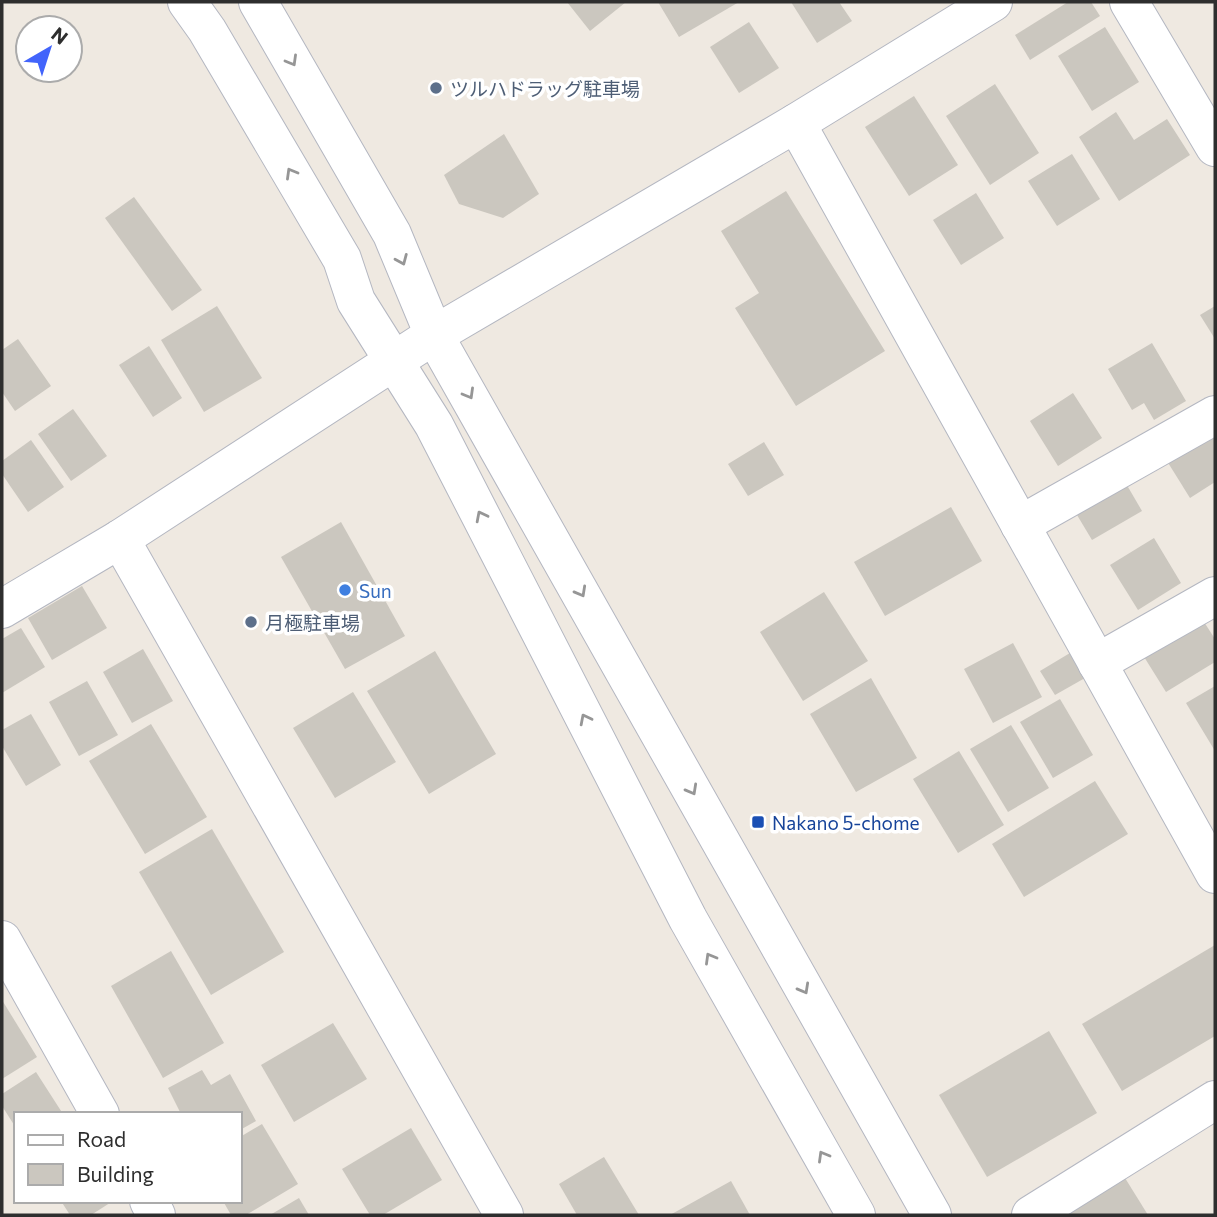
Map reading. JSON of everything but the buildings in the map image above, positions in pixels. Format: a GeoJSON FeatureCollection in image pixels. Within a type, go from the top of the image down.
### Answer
{"type":"FeatureCollection","features":[{"type":"Feature","properties":{"kind":"street"},"geometry":{"type":"LineString","coordinates":[[187,2],[207,30],[342,259],[356,301],[434,425],[688,919],[856,1215]]}},
{"type":"Feature","properties":{"kind":"street"},"geometry":{"type":"LineString","coordinates":[[258,2],[392,234],[434,335],[932,1215]]}},
{"type":"Feature","properties":{"kind":"street"},"geometry":{"type":"LineString","coordinates":[[2,609],[120,539],[394,364],[434,335],[796,123],[993,2]]}},
{"type":"Feature","properties":{"kind":"street"},"geometry":{"type":"LineString","coordinates":[[1129,2],[1215,147]]}},
{"type":"Feature","properties":{"kind":"street"},"geometry":{"type":"LineString","coordinates":[[796,123],[1215,874]]}},
{"type":"Feature","properties":{"kind":"street"},"geometry":{"type":"LineString","coordinates":[[1020,525],[1215,415]]}},
{"type":"Feature","properties":{"kind":"street"},"geometry":{"type":"LineString","coordinates":[[120,539],[505,1215]]}},
{"type":"Feature","properties":{"kind":"street"},"geometry":{"type":"LineString","coordinates":[[1097,663],[1215,596]]}},
{"type":"Feature","properties":{"kind":"street"},"geometry":{"type":"LineString","coordinates":[[2,940],[12,979],[99,1112]]}},
{"type":"Feature","properties":{"kind":"street"},"geometry":{"type":"LineString","coordinates":[[1031,1215],[1215,1100]]}},
{"type":"Feature","properties":{"kind":"place","name":"ツルハドラッグ駐車場"},"geometry":{"type":"Point","coordinates":[436,88]}},
{"type":"Feature","properties":{"kind":"place","name":"Sun"},"geometry":{"type":"Point","coordinates":[345,590]}},
{"type":"Feature","properties":{"kind":"place","name":"月極駐車場"},"geometry":{"type":"Point","coordinates":[251,622]}},
{"type":"Feature","properties":{"kind":"place","name":"Nakano 5-chome"},"geometry":{"type":"Point","coordinates":[758,822]}}]}
